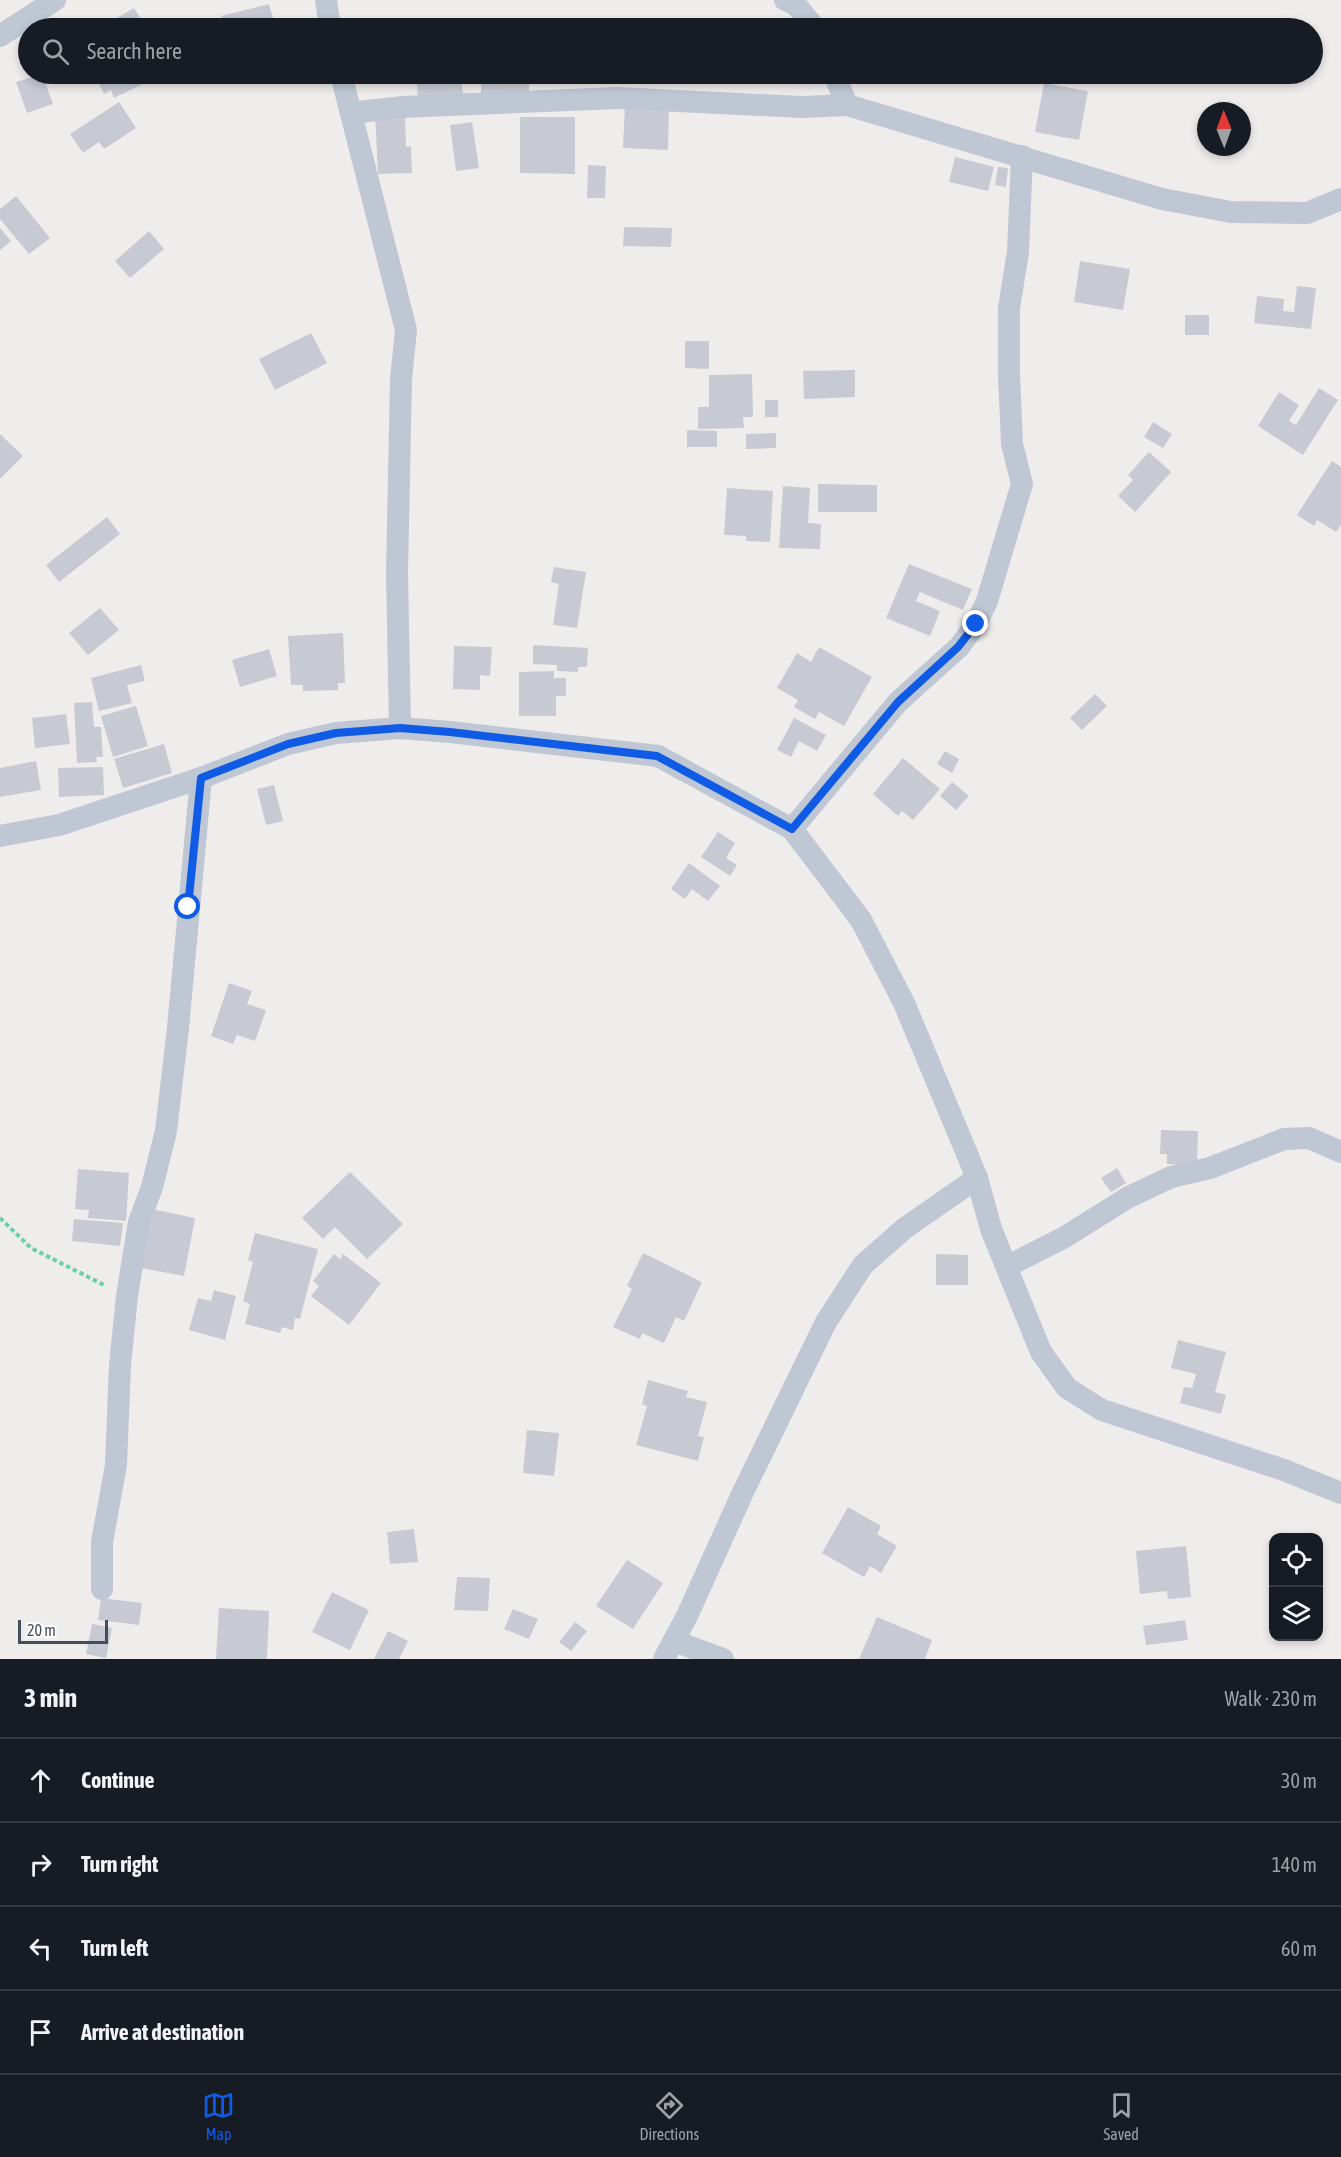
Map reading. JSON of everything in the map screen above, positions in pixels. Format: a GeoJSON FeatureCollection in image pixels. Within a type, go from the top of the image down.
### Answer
{"type":"FeatureCollection","features":[{"type":"Feature","properties":{"kind":"street"},"geometry":{"type":"LineString","coordinates":[[28,18],[55,0]]}},
{"type":"Feature","properties":{"kind":"street"},"geometry":{"type":"LineString","coordinates":[[326,0],[329,18]]}},
{"type":"Feature","properties":{"kind":"street"},"geometry":{"type":"LineString","coordinates":[[785,0],[796,5],[806,18]]}},
{"type":"Feature","properties":{"kind":"street"},"geometry":{"type":"LineString","coordinates":[[1,36],[18,25]]}},
{"type":"Feature","properties":{"kind":"street"},"geometry":{"type":"LineString","coordinates":[[344,84],[406,330],[401,380],[397,573],[400,728]]}},
{"type":"Feature","properties":{"kind":"street"},"geometry":{"type":"LineString","coordinates":[[838,84],[847,105]]}},
{"type":"Feature","properties":{"kind":"street"},"geometry":{"type":"LineString","coordinates":[[351,113],[402,107],[617,98],[802,107],[847,105],[1162,199],[1231,212],[1307,213],[1341,199]]}},
{"type":"Feature","properties":{"kind":"street"},"geometry":{"type":"LineString","coordinates":[[792,829],[898,702],[958,647],[976,624],[987,601],[1022,484],[1012,444],[1009,308],[1018,252],[1023,156]]}},
{"type":"Feature","properties":{"kind":"street"},"geometry":{"type":"LineString","coordinates":[[0,836],[59,825],[201,778],[288,744],[336,733],[400,728],[532,740],[657,756],[792,829],[861,920],[904,1002],[977,1178],[991,1228],[1041,1352],[1067,1388],[1102,1410],[1284,1470],[1341,1492]]}},
{"type":"Feature","properties":{"kind":"street"},"geometry":{"type":"LineString","coordinates":[[102,1589],[102,1542],[116,1465],[118,1384],[127,1296],[139,1222],[152,1187],[166,1131],[178,1029],[201,778]]}},
{"type":"Feature","properties":{"kind":"street"},"geometry":{"type":"LineString","coordinates":[[1008,1266],[1065,1237],[1128,1198],[1171,1177],[1210,1168],[1284,1139],[1308,1138],[1341,1152]]}},
{"type":"Feature","properties":{"kind":"street"},"geometry":{"type":"LineString","coordinates":[[723,1659],[669,1650],[826,1322],[863,1265],[905,1228],[977,1178]]}},
{"type":"Feature","properties":{"kind":"path"},"geometry":{"type":"LineString","coordinates":[[0,1218],[31,1248],[72,1271],[127,1296]]}},
{"type":"Feature","properties":{"kind":"building"},"geometry":{"type":"Polygon","coordinates":[[[269,4],[273,18],[222,18],[221,16],[269,4]]]}},
{"type":"Feature","properties":{"kind":"building"},"geometry":{"type":"Polygon","coordinates":[[[134,8],[140,18],[117,18],[134,8]]]}},
{"type":"Feature","properties":{"kind":"building"},"geometry":{"type":"Polygon","coordinates":[[[18,81],[18,84],[46,84],[53,104],[27,113],[16,82],[18,81]]]}},
{"type":"Feature","properties":{"kind":"building"},"geometry":{"type":"Polygon","coordinates":[[[99,84],[143,84],[114,98],[111,90],[104,94],[99,84]]]}},
{"type":"Feature","properties":{"kind":"building"},"geometry":{"type":"Polygon","coordinates":[[[417,84],[462,84],[463,94],[418,97],[417,84]]]}},
{"type":"Feature","properties":{"kind":"building"},"geometry":{"type":"Polygon","coordinates":[[[481,84],[529,84],[529,95],[481,94],[481,84]]]}},
{"type":"Feature","properties":{"kind":"building"},"geometry":{"type":"Polygon","coordinates":[[[1044,84],[1088,91],[1079,140],[1035,132],[1044,84]]]}},
{"type":"Feature","properties":{"kind":"building"},"geometry":{"type":"Polygon","coordinates":[[[119,102],[136,128],[104,149],[99,142],[83,153],[70,134],[119,102]]]}},
{"type":"Feature","properties":{"kind":"building"},"geometry":{"type":"Polygon","coordinates":[[[625,105],[669,106],[668,150],[623,148],[625,105]]]}},
{"type":"Feature","properties":{"kind":"building"},"geometry":{"type":"Polygon","coordinates":[[[405,113],[406,147],[411,146],[412,173],[378,174],[375,114],[405,113]]]}},
{"type":"Feature","properties":{"kind":"building"},"geometry":{"type":"Polygon","coordinates":[[[520,117],[575,117],[575,174],[520,173],[520,117]]]}},
{"type":"Feature","properties":{"kind":"building"},"geometry":{"type":"Polygon","coordinates":[[[472,122],[479,168],[456,171],[450,125],[472,122]]]}},
{"type":"Feature","properties":{"kind":"building"},"geometry":{"type":"Polygon","coordinates":[[[955,157],[994,167],[988,191],[949,182],[955,157]]]}},
{"type":"Feature","properties":{"kind":"building"},"geometry":{"type":"Polygon","coordinates":[[[588,165],[606,166],[605,198],[587,198],[588,165]]]}},
{"type":"Feature","properties":{"kind":"building"},"geometry":{"type":"Polygon","coordinates":[[[998,167],[1008,168],[1006,187],[995,185],[998,167]]]}},
{"type":"Feature","properties":{"kind":"building"},"geometry":{"type":"Polygon","coordinates":[[[16,196],[50,238],[29,254],[0,219],[0,209],[16,196]]]}},
{"type":"Feature","properties":{"kind":"building"},"geometry":{"type":"Polygon","coordinates":[[[624,227],[672,228],[671,247],[623,246],[624,227]]]}},
{"type":"Feature","properties":{"kind":"building"},"geometry":{"type":"Polygon","coordinates":[[[0,228],[11,241],[0,250],[0,228]]]}},
{"type":"Feature","properties":{"kind":"building"},"geometry":{"type":"Polygon","coordinates":[[[149,231],[164,249],[130,278],[115,261],[149,231]]]}},
{"type":"Feature","properties":{"kind":"building"},"geometry":{"type":"Polygon","coordinates":[[[1080,261],[1130,269],[1123,310],[1074,302],[1080,261]]]}},
{"type":"Feature","properties":{"kind":"building"},"geometry":{"type":"Polygon","coordinates":[[[1297,286],[1316,288],[1311,329],[1254,323],[1257,296],[1284,299],[1283,311],[1294,312],[1297,286]]]}},
{"type":"Feature","properties":{"kind":"building"},"geometry":{"type":"Polygon","coordinates":[[[1185,315],[1209,315],[1209,335],[1185,335],[1185,315]]]}},
{"type":"Feature","properties":{"kind":"building"},"geometry":{"type":"Polygon","coordinates":[[[311,333],[327,363],[275,390],[259,359],[311,333]]]}},
{"type":"Feature","properties":{"kind":"building"},"geometry":{"type":"Polygon","coordinates":[[[685,341],[709,341],[709,369],[685,368],[685,341]]]}},
{"type":"Feature","properties":{"kind":"building"},"geometry":{"type":"Polygon","coordinates":[[[855,370],[855,397],[804,399],[803,371],[855,370]]]}},
{"type":"Feature","properties":{"kind":"building"},"geometry":{"type":"Polygon","coordinates":[[[752,374],[753,417],[743,417],[744,428],[698,429],[698,407],[709,407],[709,375],[752,374]]]}},
{"type":"Feature","properties":{"kind":"building"},"geometry":{"type":"Polygon","coordinates":[[[1319,388],[1338,400],[1303,455],[1258,426],[1279,392],[1299,405],[1289,421],[1296,425],[1319,388]]]}},
{"type":"Feature","properties":{"kind":"building"},"geometry":{"type":"Polygon","coordinates":[[[765,400],[778,400],[778,417],[765,417],[765,400]]]}},
{"type":"Feature","properties":{"kind":"building"},"geometry":{"type":"Polygon","coordinates":[[[1153,422],[1172,434],[1163,448],[1144,437],[1153,422]]]}},
{"type":"Feature","properties":{"kind":"building"},"geometry":{"type":"Polygon","coordinates":[[[687,430],[717,431],[717,447],[687,447],[687,430]]]}},
{"type":"Feature","properties":{"kind":"building"},"geometry":{"type":"Polygon","coordinates":[[[776,433],[776,448],[746,449],[746,434],[776,433]]]}},
{"type":"Feature","properties":{"kind":"building"},"geometry":{"type":"Polygon","coordinates":[[[0,434],[23,456],[0,479],[0,434]]]}},
{"type":"Feature","properties":{"kind":"building"},"geometry":{"type":"Polygon","coordinates":[[[1149,452],[1171,472],[1135,512],[1118,496],[1133,480],[1128,475],[1149,452]]]}},
{"type":"Feature","properties":{"kind":"building"},"geometry":{"type":"Polygon","coordinates":[[[1332,461],[1341,467],[1341,525],[1336,532],[1317,520],[1314,526],[1297,515],[1332,461]]]}},
{"type":"Feature","properties":{"kind":"building"},"geometry":{"type":"Polygon","coordinates":[[[818,484],[877,485],[877,512],[818,512],[818,484]]]}},
{"type":"Feature","properties":{"kind":"building"},"geometry":{"type":"Polygon","coordinates":[[[783,486],[810,488],[808,523],[821,524],[820,549],[779,548],[783,486]]]}},
{"type":"Feature","properties":{"kind":"building"},"geometry":{"type":"Polygon","coordinates":[[[727,488],[773,491],[770,542],[746,541],[746,536],[724,535],[727,488]]]}},
{"type":"Feature","properties":{"kind":"building"},"geometry":{"type":"Polygon","coordinates":[[[107,517],[120,534],[59,582],[46,565],[107,517]]]}},
{"type":"Feature","properties":{"kind":"building"},"geometry":{"type":"Polygon","coordinates":[[[909,564],[972,589],[963,610],[920,592],[916,601],[940,611],[930,636],[886,618],[909,564]]]}},
{"type":"Feature","properties":{"kind":"building"},"geometry":{"type":"Polygon","coordinates":[[[554,567],[586,572],[577,628],[553,625],[559,584],[551,582],[554,567]]]}},
{"type":"Feature","properties":{"kind":"building"},"geometry":{"type":"Polygon","coordinates":[[[100,608],[119,630],[88,655],[69,633],[100,608]]]}},
{"type":"Feature","properties":{"kind":"building"},"geometry":{"type":"Polygon","coordinates":[[[343,633],[345,683],[338,683],[338,690],[303,691],[303,685],[291,685],[288,636],[343,633]]]}},
{"type":"Feature","properties":{"kind":"building"},"geometry":{"type":"Polygon","coordinates":[[[533,645],[588,648],[587,667],[578,667],[578,672],[557,671],[557,665],[533,664],[533,645]]]}},
{"type":"Feature","properties":{"kind":"building"},"geometry":{"type":"Polygon","coordinates":[[[454,646],[492,647],[490,676],[480,675],[480,690],[453,689],[454,646]]]}},
{"type":"Feature","properties":{"kind":"building"},"geometry":{"type":"Polygon","coordinates":[[[819,647],[872,677],[844,726],[819,712],[815,719],[794,707],[798,700],[777,688],[797,653],[811,662],[819,647]]]}},
{"type":"Feature","properties":{"kind":"building"},"geometry":{"type":"Polygon","coordinates":[[[269,649],[277,676],[240,687],[232,660],[269,649]]]}},
{"type":"Feature","properties":{"kind":"building"},"geometry":{"type":"Polygon","coordinates":[[[141,665],[145,681],[127,685],[132,703],[99,711],[91,678],[141,665]]]}},
{"type":"Feature","properties":{"kind":"building"},"geometry":{"type":"Polygon","coordinates":[[[554,671],[554,678],[566,678],[566,696],[556,696],[556,716],[519,716],[519,672],[554,671]]]}},
{"type":"Feature","properties":{"kind":"building"},"geometry":{"type":"Polygon","coordinates":[[[1095,694],[1107,706],[1082,730],[1070,718],[1095,694]]]}},
{"type":"Feature","properties":{"kind":"building"},"geometry":{"type":"Polygon","coordinates":[[[92,702],[94,727],[101,727],[103,757],[96,757],[97,762],[77,763],[74,703],[92,702]]]}},
{"type":"Feature","properties":{"kind":"building"},"geometry":{"type":"Polygon","coordinates":[[[136,706],[148,746],[113,757],[101,716],[136,706]]]}},
{"type":"Feature","properties":{"kind":"building"},"geometry":{"type":"Polygon","coordinates":[[[66,714],[70,744],[35,748],[32,718],[66,714]]]}},
{"type":"Feature","properties":{"kind":"building"},"geometry":{"type":"Polygon","coordinates":[[[794,718],[826,735],[817,751],[799,741],[791,757],[777,750],[794,718]]]}},
{"type":"Feature","properties":{"kind":"building"},"geometry":{"type":"Polygon","coordinates":[[[164,744],[172,773],[123,788],[114,759],[164,744]]]}},
{"type":"Feature","properties":{"kind":"building"},"geometry":{"type":"Polygon","coordinates":[[[945,751],[959,759],[952,773],[937,764],[945,751]]]}},
{"type":"Feature","properties":{"kind":"building"},"geometry":{"type":"Polygon","coordinates":[[[903,758],[940,789],[913,820],[902,811],[898,816],[873,794],[903,758]]]}},
{"type":"Feature","properties":{"kind":"building"},"geometry":{"type":"Polygon","coordinates":[[[36,761],[41,790],[0,797],[0,768],[36,761]]]}},
{"type":"Feature","properties":{"kind":"building"},"geometry":{"type":"Polygon","coordinates":[[[103,767],[104,795],[59,797],[58,768],[103,767]]]}},
{"type":"Feature","properties":{"kind":"building"},"geometry":{"type":"Polygon","coordinates":[[[952,782],[969,796],[956,810],[940,796],[952,782]]]}},
{"type":"Feature","properties":{"kind":"building"},"geometry":{"type":"Polygon","coordinates":[[[274,785],[283,821],[266,825],[257,789],[274,785]]]}},
{"type":"Feature","properties":{"kind":"building"},"geometry":{"type":"Polygon","coordinates":[[[718,832],[735,843],[726,858],[737,865],[730,876],[701,857],[718,832]]]}},
{"type":"Feature","properties":{"kind":"building"},"geometry":{"type":"Polygon","coordinates":[[[689,863],[720,886],[708,901],[692,889],[685,899],[671,889],[689,863]]]}},
{"type":"Feature","properties":{"kind":"building"},"geometry":{"type":"Polygon","coordinates":[[[229,983],[252,991],[247,1004],[266,1010],[255,1041],[237,1035],[233,1044],[211,1036],[229,983]]]}},
{"type":"Feature","properties":{"kind":"building"},"geometry":{"type":"Polygon","coordinates":[[[1161,1130],[1198,1131],[1197,1165],[1167,1164],[1167,1154],[1160,1154],[1161,1130]]]}},
{"type":"Feature","properties":{"kind":"building"},"geometry":{"type":"Polygon","coordinates":[[[1117,1168],[1126,1183],[1111,1192],[1101,1178],[1117,1168]]]}},
{"type":"Feature","properties":{"kind":"building"},"geometry":{"type":"Polygon","coordinates":[[[78,1169],[129,1173],[126,1221],[88,1218],[89,1210],[75,1209],[78,1169]]]}},
{"type":"Feature","properties":{"kind":"building"},"geometry":{"type":"Polygon","coordinates":[[[350,1172],[403,1224],[367,1259],[335,1227],[323,1239],[302,1218],[350,1172]]]}},
{"type":"Feature","properties":{"kind":"building"},"geometry":{"type":"Polygon","coordinates":[[[152,1209],[195,1218],[184,1276],[141,1268],[152,1209]]]}},
{"type":"Feature","properties":{"kind":"building"},"geometry":{"type":"Polygon","coordinates":[[[74,1219],[123,1223],[120,1246],[72,1241],[74,1219]]]}},
{"type":"Feature","properties":{"kind":"building"},"geometry":{"type":"Polygon","coordinates":[[[255,1233],[318,1249],[300,1319],[295,1318],[293,1330],[282,1327],[280,1333],[245,1324],[250,1304],[243,1301],[253,1262],[248,1260],[255,1233]]]}},
{"type":"Feature","properties":{"kind":"building"},"geometry":{"type":"Polygon","coordinates":[[[643,1253],[702,1282],[684,1321],[676,1317],[664,1343],[642,1333],[640,1339],[613,1327],[632,1289],[627,1286],[643,1253]]]}},
{"type":"Feature","properties":{"kind":"building"},"geometry":{"type":"Polygon","coordinates":[[[334,1254],[340,1259],[343,1254],[381,1283],[349,1325],[311,1296],[319,1286],[313,1281],[334,1254]]]}},
{"type":"Feature","properties":{"kind":"building"},"geometry":{"type":"Polygon","coordinates":[[[936,1254],[968,1255],[968,1285],[936,1285],[936,1254]]]}},
{"type":"Feature","properties":{"kind":"building"},"geometry":{"type":"Polygon","coordinates":[[[214,1290],[236,1296],[225,1340],[189,1330],[198,1298],[211,1301],[214,1290]]]}},
{"type":"Feature","properties":{"kind":"building"},"geometry":{"type":"Polygon","coordinates":[[[1178,1340],[1226,1352],[1215,1392],[1226,1395],[1221,1414],[1180,1403],[1184,1387],[1192,1388],[1196,1374],[1171,1368],[1178,1340]]]}},
{"type":"Feature","properties":{"kind":"building"},"geometry":{"type":"Polygon","coordinates":[[[648,1380],[688,1391],[686,1397],[707,1402],[698,1436],[704,1437],[698,1461],[636,1445],[647,1406],[642,1404],[648,1380]]]}},
{"type":"Feature","properties":{"kind":"building"},"geometry":{"type":"Polygon","coordinates":[[[527,1430],[559,1433],[554,1476],[523,1473],[527,1430]]]}},
{"type":"Feature","properties":{"kind":"building"},"geometry":{"type":"Polygon","coordinates":[[[848,1507],[881,1526],[877,1534],[897,1546],[881,1573],[870,1566],[864,1577],[822,1553],[848,1507]]]}},
{"type":"Feature","properties":{"kind":"building"},"geometry":{"type":"Polygon","coordinates":[[[414,1529],[418,1562],[390,1564],[387,1532],[414,1529]]]}},
{"type":"Feature","properties":{"kind":"building"},"geometry":{"type":"Polygon","coordinates":[[[1186,1546],[1191,1597],[1168,1599],[1167,1591],[1140,1594],[1136,1551],[1186,1546]]]}},
{"type":"Feature","properties":{"kind":"building"},"geometry":{"type":"Polygon","coordinates":[[[627,1560],[663,1583],[633,1629],[596,1606],[627,1560]]]}},
{"type":"Feature","properties":{"kind":"building"},"geometry":{"type":"Polygon","coordinates":[[[457,1577],[490,1578],[488,1611],[454,1610],[457,1577]]]}},
{"type":"Feature","properties":{"kind":"building"},"geometry":{"type":"Polygon","coordinates":[[[332,1592],[369,1610],[350,1650],[312,1632],[332,1592]]]}},
{"type":"Feature","properties":{"kind":"building"},"geometry":{"type":"Polygon","coordinates":[[[101,1598],[142,1603],[139,1625],[98,1620],[101,1598]]]}},
{"type":"Feature","properties":{"kind":"building"},"geometry":{"type":"Polygon","coordinates":[[[219,1608],[269,1611],[267,1659],[216,1659],[219,1608]]]}},
{"type":"Feature","properties":{"kind":"building"},"geometry":{"type":"Polygon","coordinates":[[[513,1609],[538,1619],[529,1639],[504,1629],[513,1609]]]}},
{"type":"Feature","properties":{"kind":"building"},"geometry":{"type":"Polygon","coordinates":[[[877,1617],[932,1640],[925,1659],[859,1659],[877,1617]]]}},
{"type":"Feature","properties":{"kind":"building"},"geometry":{"type":"Polygon","coordinates":[[[1185,1620],[1188,1640],[1146,1645],[1143,1626],[1185,1620]]]}},
{"type":"Feature","properties":{"kind":"building"},"geometry":{"type":"Polygon","coordinates":[[[575,1622],[587,1631],[571,1651],[559,1642],[575,1622]]]}},
{"type":"Feature","properties":{"kind":"building"},"geometry":{"type":"Polygon","coordinates":[[[92,1624],[112,1628],[106,1658],[86,1654],[92,1624]]]}},
{"type":"Feature","properties":{"kind":"building"},"geometry":{"type":"Polygon","coordinates":[[[388,1631],[408,1641],[399,1659],[374,1659],[388,1631]]]}},
{"type":"Feature","properties":{"kind":"route"},"geometry":{"type":"LineString","coordinates":[[188,907],[201,778],[288,744],[336,733],[400,728],[532,740],[657,756],[792,829],[898,702],[958,647],[976,624]]}}]}
